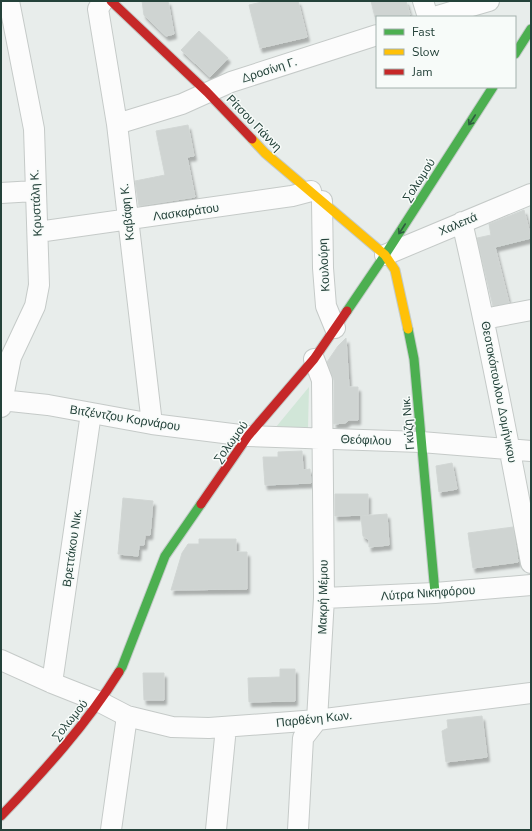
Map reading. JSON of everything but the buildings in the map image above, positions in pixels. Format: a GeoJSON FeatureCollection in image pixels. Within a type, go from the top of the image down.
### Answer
{"type":"FeatureCollection","features":[{"type":"Feature","properties":{"kind":"street","name":"Κρυστάλη Κ."},"geometry":{"type":"LineString","coordinates":[[1,402],[11,358],[35,306],[39,284],[34,129],[9,1]]}},
{"type":"Feature","properties":{"kind":"street","name":"Καβάφη Κ."},"geometry":{"type":"LineString","coordinates":[[103,1],[98,9],[117,124],[152,424]]}},
{"type":"Feature","properties":{"kind":"street","name":"Ρίτσου Γιάννη"},"geometry":{"type":"LineString","coordinates":[[111,1],[207,92],[265,153],[385,255]]}},
{"type":"Feature","properties":{"kind":"street"},"geometry":{"type":"LineString","coordinates":[[423,1],[428,16]]}},
{"type":"Feature","properties":{"kind":"street"},"geometry":{"type":"LineString","coordinates":[[437,16],[489,1]]}},
{"type":"Feature","properties":{"kind":"street"},"geometry":{"type":"LineString","coordinates":[[516,52],[531,29]]}},
{"type":"Feature","properties":{"kind":"street","name":"Δροσίνη Γ."},"geometry":{"type":"LineString","coordinates":[[117,124],[182,104],[231,82],[376,35]]}},
{"type":"Feature","properties":{"kind":"street","name":"Σολωμού"},"geometry":{"type":"LineString","coordinates":[[1,816],[45,770],[100,702],[122,667],[166,556],[248,436],[314,359],[385,255],[492,88]]}},
{"type":"Feature","properties":{"kind":"street"},"geometry":{"type":"LineString","coordinates":[[1,193],[35,191]]}},
{"type":"Feature","properties":{"kind":"street","name":"Χαλεπά"},"geometry":{"type":"LineString","coordinates":[[385,255],[531,194]]}},
{"type":"Feature","properties":{"kind":"street","name":"Λασκαράτου"},"geometry":{"type":"LineString","coordinates":[[38,232],[292,196],[316,196]]}},
{"type":"Feature","properties":{"kind":"street","name":"Κουλούρη"},"geometry":{"type":"LineString","coordinates":[[316,196],[326,306],[334,328]]}},
{"type":"Feature","properties":{"kind":"street","name":"Θεοτοκόπουλου Δομήνικου"},"geometry":{"type":"LineString","coordinates":[[462,222],[511,450],[531,563]]}},
{"type":"Feature","properties":{"kind":"street","name":"Γκύζη Νικ."},"geometry":{"type":"LineString","coordinates":[[385,255],[396,270],[414,359],[435,593]]}},
{"type":"Feature","properties":{"kind":"street"},"geometry":{"type":"LineString","coordinates":[[484,319],[531,310]]}},
{"type":"Feature","properties":{"kind":"street","name":"Μακρή Μέμου"},"geometry":{"type":"LineString","coordinates":[[314,359],[322,380],[324,598],[317,720]]}},
{"type":"Feature","properties":{"kind":"street","name":"Βιτζέντζου Κορνάρου"},"geometry":{"type":"LineString","coordinates":[[1,402],[48,406],[152,424],[248,436]]}},
{"type":"Feature","properties":{"kind":"street","name":"Βρεττάκου Νικ."},"geometry":{"type":"LineString","coordinates":[[52,683],[91,413]]}},
{"type":"Feature","properties":{"kind":"street","name":"Θεόφιλου"},"geometry":{"type":"LineString","coordinates":[[248,436],[421,442],[531,451]]}},
{"type":"Feature","properties":{"kind":"street","name":"Λύτρα Νικηφόρου"},"geometry":{"type":"LineString","coordinates":[[324,598],[435,593],[531,585]]}},
{"type":"Feature","properties":{"kind":"street","name":"Παρθένη Κων."},"geometry":{"type":"LineString","coordinates":[[1,660],[52,683],[100,702],[127,716],[172,727],[209,728],[317,720],[531,693]]}},
{"type":"Feature","properties":{"kind":"street"},"geometry":{"type":"LineString","coordinates":[[111,830],[127,716]]}},
{"type":"Feature","properties":{"kind":"street"},"geometry":{"type":"LineString","coordinates":[[298,830],[303,738],[317,720]]}},
{"type":"Feature","properties":{"kind":"street"},"geometry":{"type":"LineString","coordinates":[[216,830],[226,727]]}},
{"type":"Feature","properties":{"kind":"green space"},"geometry":{"type":"Polygon","coordinates":[[[309,387],[308,428],[276,427],[309,387]]]}},
{"type":"Feature","properties":{"kind":"traffic: fast"},"geometry":{"type":"LineString","coordinates":[[516,52],[531,29]]}},
{"type":"Feature","properties":{"kind":"traffic: fast"},"geometry":{"type":"LineString","coordinates":[[347,311],[385,255],[492,88]]}},
{"type":"Feature","properties":{"kind":"traffic: fast"},"geometry":{"type":"LineString","coordinates":[[408,329],[414,359],[435,593]]}},
{"type":"Feature","properties":{"kind":"traffic: fast"},"geometry":{"type":"LineString","coordinates":[[119,672],[165,556],[201,504]]}},
{"type":"Feature","properties":{"kind":"traffic: slow"},"geometry":{"type":"LineString","coordinates":[[252,139],[265,153],[385,255],[395,270],[408,329]]}},
{"type":"Feature","properties":{"kind":"traffic: jam"},"geometry":{"type":"LineString","coordinates":[[111,1],[207,92],[252,139]]}},
{"type":"Feature","properties":{"kind":"traffic: jam"},"geometry":{"type":"LineString","coordinates":[[201,504],[248,436],[314,359],[347,311]]}},
{"type":"Feature","properties":{"kind":"traffic: jam"},"geometry":{"type":"LineString","coordinates":[[1,816],[64,747],[93,711],[119,672]]}}]}
